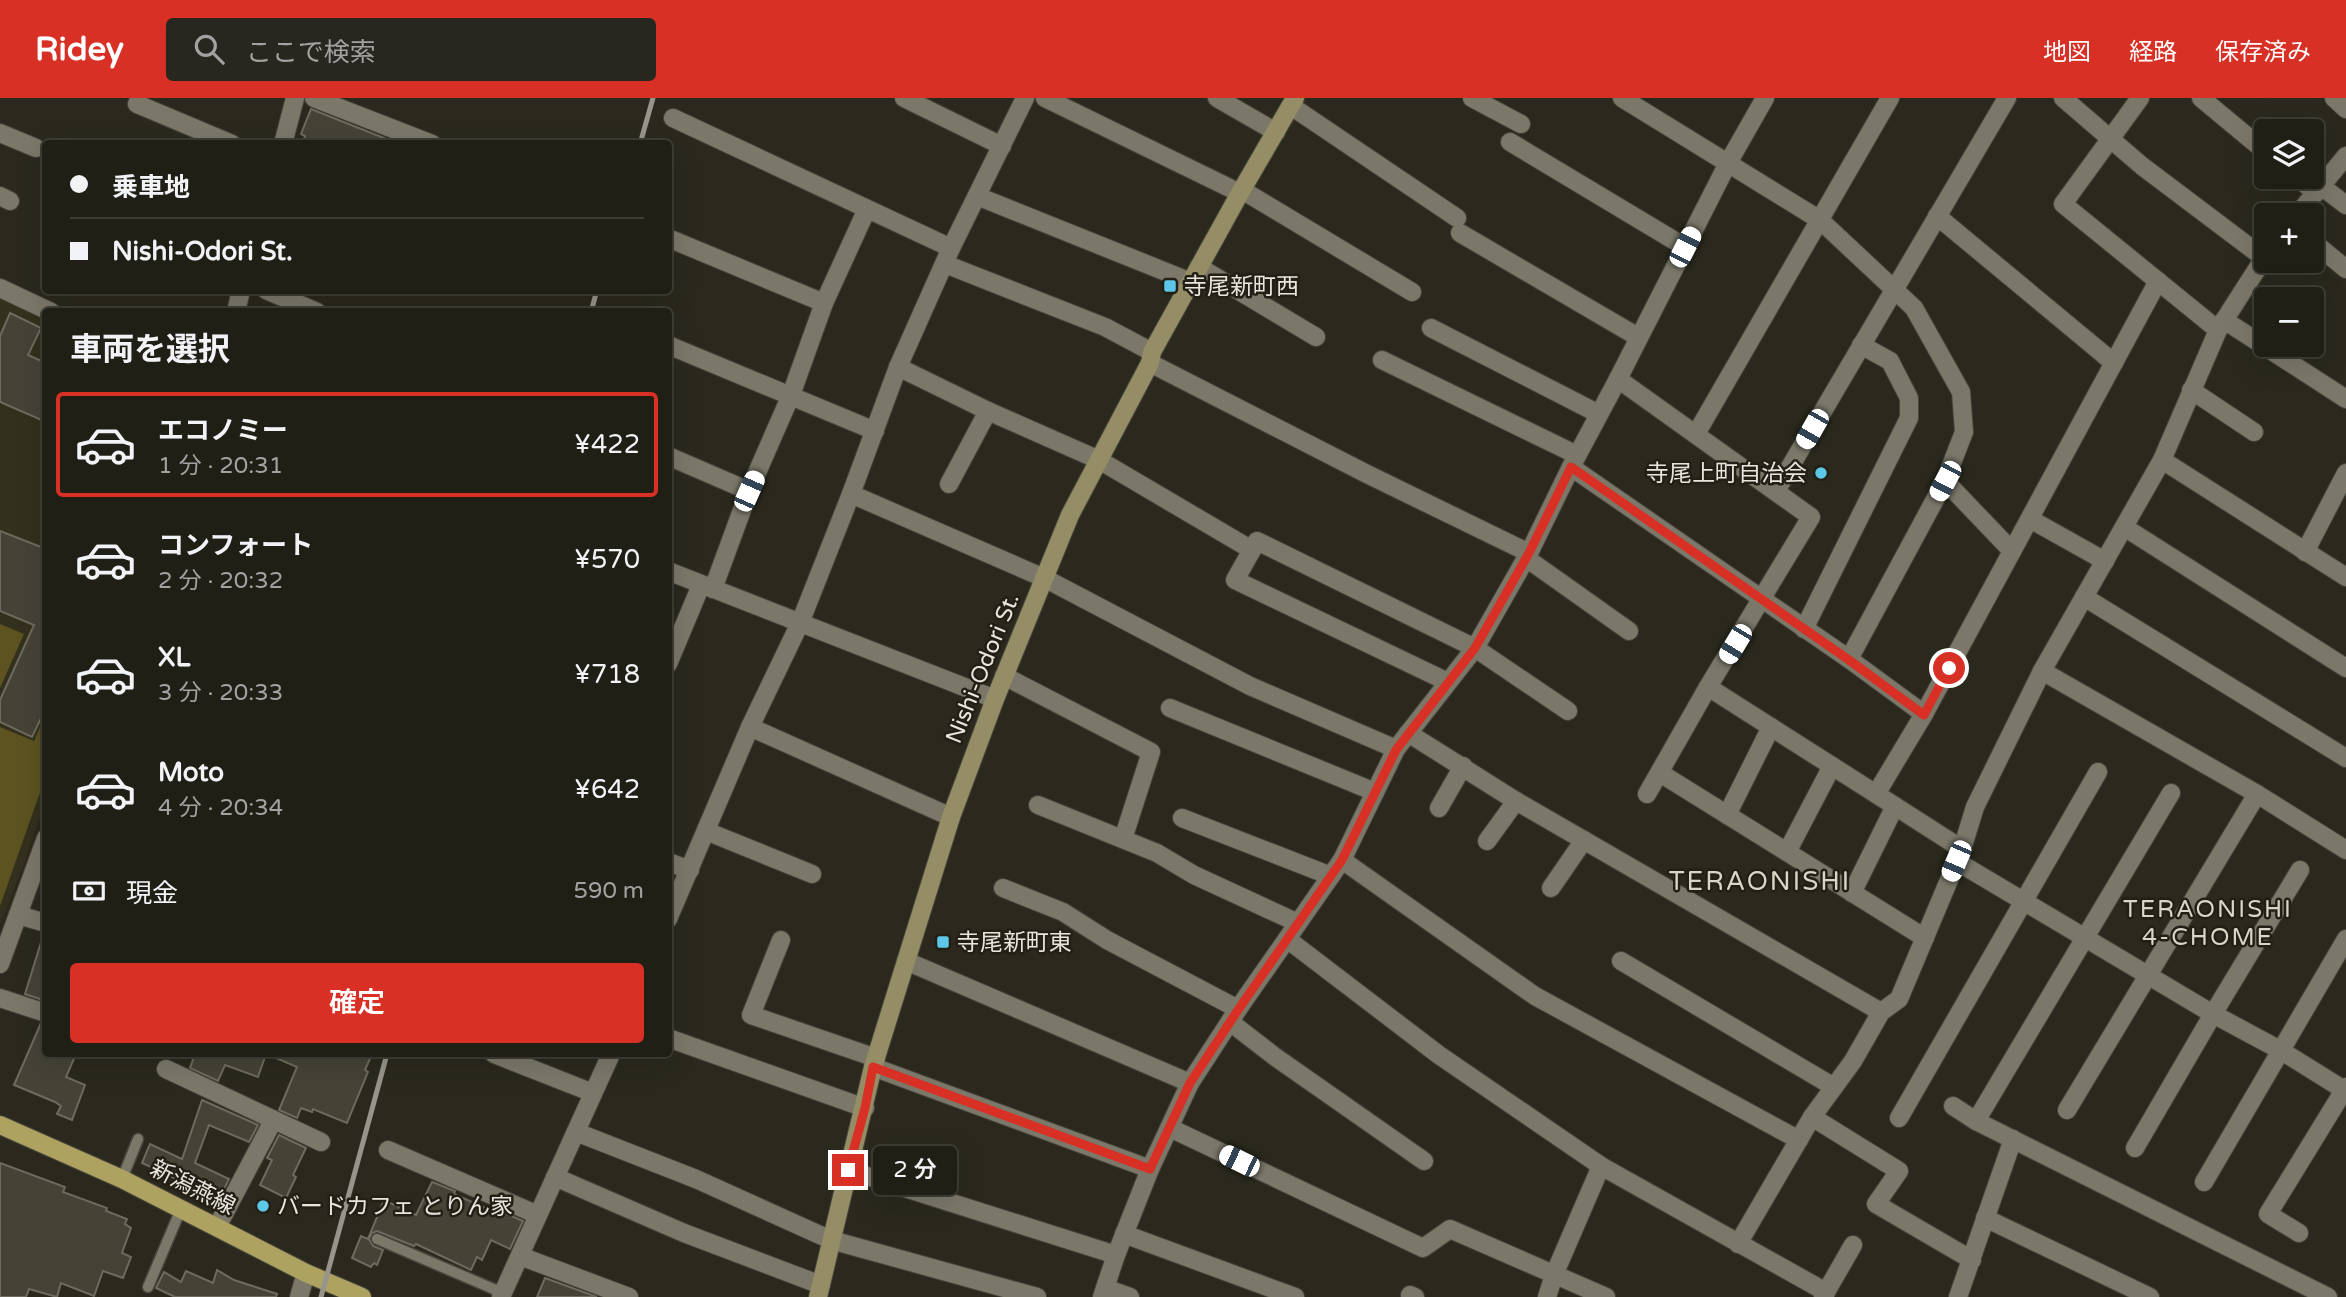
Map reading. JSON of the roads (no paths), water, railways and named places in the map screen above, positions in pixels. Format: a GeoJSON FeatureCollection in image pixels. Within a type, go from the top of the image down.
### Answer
{"type":"FeatureCollection","features":[{"type":"Feature","properties":{"kind":"main road","name":"新潟燕線"},"geometry":{"type":"LineString","coordinates":[[0,1125],[122,1180],[354,1295]]}},
{"type":"Feature","properties":{"kind":"street"},"geometry":{"type":"LineString","coordinates":[[284,140],[295,98]]}},
{"type":"Feature","properties":{"kind":"street"},"geometry":{"type":"LineString","coordinates":[[314,98],[422,140]]}},
{"type":"Feature","properties":{"kind":"street"},"geometry":{"type":"LineString","coordinates":[[904,98],[1002,146]]}},
{"type":"Feature","properties":{"kind":"street"},"geometry":{"type":"LineString","coordinates":[[672,910],[750,727],[800,623],[898,367],[948,256],[1025,98]]}},
{"type":"Feature","properties":{"kind":"street"},"geometry":{"type":"LineString","coordinates":[[1045,98],[1241,191],[1412,292]]}},
{"type":"Feature","properties":{"kind":"street"},"geometry":{"type":"LineString","coordinates":[[1217,98],[1276,132]]}},
{"type":"Feature","properties":{"kind":"street"},"geometry":{"type":"LineString","coordinates":[[1472,98],[1521,124]]}},
{"type":"Feature","properties":{"kind":"street"},"geometry":{"type":"LineString","coordinates":[[1622,98],[1820,220],[1914,308],[1961,392],[1964,432],[1945,481],[1849,660]]}},
{"type":"Feature","properties":{"kind":"street"},"geometry":{"type":"LineString","coordinates":[[1130,1297],[1104,1293],[1150,1169],[1190,1083],[1342,860],[1396,750],[1475,648],[1528,556],[1728,163],[1765,98]]}},
{"type":"Feature","properties":{"kind":"street"},"geometry":{"type":"LineString","coordinates":[[1696,434],[1890,98]]}},
{"type":"Feature","properties":{"kind":"street"},"geometry":{"type":"LineString","coordinates":[[1776,491],[2007,98]]}},
{"type":"Feature","properties":{"kind":"street"},"geometry":{"type":"LineString","coordinates":[[2063,98],[2143,166],[2254,249]]}},
{"type":"Feature","properties":{"kind":"street"},"geometry":{"type":"LineString","coordinates":[[2140,98],[2063,204],[2158,281],[2221,325],[2346,399]]}},
{"type":"Feature","properties":{"kind":"street"},"geometry":{"type":"LineString","coordinates":[[2201,98],[2254,142]]}},
{"type":"Feature","properties":{"kind":"street"},"geometry":{"type":"LineString","coordinates":[[2334,98],[2346,108]]}},
{"type":"Feature","properties":{"kind":"street"},"geometry":{"type":"LineString","coordinates":[[1293,102],[1458,225],[1638,337]]}},
{"type":"Feature","properties":{"kind":"street","name":"Nishi-Odori St."},"geometry":{"type":"LineString","coordinates":[[819,1291],[875,1063],[951,817],[1004,676],[1070,515],[1195,275],[1293,102]]}},
{"type":"Feature","properties":{"kind":"street"},"geometry":{"type":"LineString","coordinates":[[137,104],[222,140]]}},
{"type":"Feature","properties":{"kind":"street"},"geometry":{"type":"LineString","coordinates":[[673,118],[867,209],[948,256],[1105,327],[1151,357],[1367,474],[1528,556],[1629,631]]}},
{"type":"Feature","properties":{"kind":"street"},"geometry":{"type":"LineString","coordinates":[[0,133],[36,148]]}},
{"type":"Feature","properties":{"kind":"street"},"geometry":{"type":"LineString","coordinates":[[1510,142],[1685,247]]}},
{"type":"Feature","properties":{"kind":"street"},"geometry":{"type":"LineString","coordinates":[[2324,182],[2346,156]]}},
{"type":"Feature","properties":{"kind":"street"},"geometry":{"type":"LineString","coordinates":[[2307,203],[2318,189],[2346,205]]}},
{"type":"Feature","properties":{"kind":"street"},"geometry":{"type":"LineString","coordinates":[[977,196],[1195,275],[1316,337]]}},
{"type":"Feature","properties":{"kind":"street"},"geometry":{"type":"LineString","coordinates":[[672,656],[707,587],[791,395],[824,303],[867,209]]}},
{"type":"Feature","properties":{"kind":"street"},"geometry":{"type":"LineString","coordinates":[[1937,216],[2114,363]]}},
{"type":"Feature","properties":{"kind":"street"},"geometry":{"type":"LineString","coordinates":[[672,240],[824,303]]}},
{"type":"Feature","properties":{"kind":"street"},"geometry":{"type":"LineString","coordinates":[[2324,250],[2346,269]]}},
{"type":"Feature","properties":{"kind":"street"},"geometry":{"type":"LineString","coordinates":[[1738,1244],[1812,1117],[1853,1061],[1881,1012],[1899,999],[1959,855],[1975,807],[2042,671],[2162,460],[2221,325],[2255,273]]}},
{"type":"Feature","properties":{"kind":"street"},"geometry":{"type":"LineString","coordinates":[[1876,794],[1924,715],[2158,281]]}},
{"type":"Feature","properties":{"kind":"street"},"geometry":{"type":"LineString","coordinates":[[0,288],[42,308]]}},
{"type":"Feature","properties":{"kind":"street"},"geometry":{"type":"LineString","coordinates":[[275,294],[308,308]]}},
{"type":"Feature","properties":{"kind":"street"},"geometry":{"type":"LineString","coordinates":[[1431,328],[1600,414]]}},
{"type":"Feature","properties":{"kind":"street"},"geometry":{"type":"LineString","coordinates":[[1804,629],[1909,418],[1909,398],[1890,361],[1861,345]]}},
{"type":"Feature","properties":{"kind":"street"},"geometry":{"type":"LineString","coordinates":[[672,347],[875,431]]}},
{"type":"Feature","properties":{"kind":"street"},"geometry":{"type":"LineString","coordinates":[[1382,360],[1574,461],[1761,600],[1924,715]]}},
{"type":"Feature","properties":{"kind":"street"},"geometry":{"type":"LineString","coordinates":[[898,367],[988,411],[1099,460],[1252,550]]}},
{"type":"Feature","properties":{"kind":"street"},"geometry":{"type":"LineString","coordinates":[[1618,379],[1811,517],[1647,794]]}},
{"type":"Feature","properties":{"kind":"street"},"geometry":{"type":"LineString","coordinates":[[2191,390],[2254,432]]}},
{"type":"Feature","properties":{"kind":"street"},"geometry":{"type":"LineString","coordinates":[[950,484],[988,411]]}},
{"type":"Feature","properties":{"kind":"street"},"geometry":{"type":"LineString","coordinates":[[672,458],[749,491]]}},
{"type":"Feature","properties":{"kind":"street"},"geometry":{"type":"LineString","coordinates":[[2162,460],[2346,577]]}},
{"type":"Feature","properties":{"kind":"street"},"geometry":{"type":"LineString","coordinates":[[2305,552],[2346,473]]}},
{"type":"Feature","properties":{"kind":"street"},"geometry":{"type":"LineString","coordinates":[[1945,481],[2012,551]]}},
{"type":"Feature","properties":{"kind":"street"},"geometry":{"type":"LineString","coordinates":[[851,494],[1044,578],[1250,686],[1396,750]]}},
{"type":"Feature","properties":{"kind":"street"},"geometry":{"type":"LineString","coordinates":[[2030,519],[2105,561]]}},
{"type":"Feature","properties":{"kind":"street"},"geometry":{"type":"LineString","coordinates":[[2124,527],[2346,668]]}},
{"type":"Feature","properties":{"kind":"street"},"geometry":{"type":"LineString","coordinates":[[1448,682],[1235,580],[1257,541],[1475,648],[1568,711]]}},
{"type":"Feature","properties":{"kind":"street"},"geometry":{"type":"LineString","coordinates":[[672,573],[995,699]]}},
{"type":"Feature","properties":{"kind":"street"},"geometry":{"type":"LineString","coordinates":[[2084,597],[2346,758]]}},
{"type":"Feature","properties":{"kind":"street"},"geometry":{"type":"LineString","coordinates":[[2042,671],[2257,793],[2346,850]]}},
{"type":"Feature","properties":{"kind":"street"},"geometry":{"type":"LineString","coordinates":[[1004,676],[1151,752],[1123,839]]}},
{"type":"Feature","properties":{"kind":"street"},"geometry":{"type":"LineString","coordinates":[[1708,687],[1895,806],[2025,901],[2213,1014],[2280,1049],[2345,1089],[2268,1214],[2299,1233]]}},
{"type":"Feature","properties":{"kind":"street"},"geometry":{"type":"LineString","coordinates":[[1170,708],[1375,792]]}},
{"type":"Feature","properties":{"kind":"street"},"geometry":{"type":"LineString","coordinates":[[750,727],[951,817]]}},
{"type":"Feature","properties":{"kind":"street"},"geometry":{"type":"LineString","coordinates":[[1727,815],[1771,727]]}},
{"type":"Feature","properties":{"kind":"street"},"geometry":{"type":"LineString","coordinates":[[1408,733],[1516,801],[1881,1012]]}},
{"type":"Feature","properties":{"kind":"street"},"geometry":{"type":"LineString","coordinates":[[1439,808],[1463,766]]}},
{"type":"Feature","properties":{"kind":"street"},"geometry":{"type":"LineString","coordinates":[[1787,852],[1832,766]]}},
{"type":"Feature","properties":{"kind":"street"},"geometry":{"type":"LineString","coordinates":[[1899,1118],[2098,772]]}},
{"type":"Feature","properties":{"kind":"street"},"geometry":{"type":"LineString","coordinates":[[1660,773],[1925,938]]}},
{"type":"Feature","properties":{"kind":"street"},"geometry":{"type":"LineString","coordinates":[[1976,1121],[2171,793]]}},
{"type":"Feature","properties":{"kind":"street"},"geometry":{"type":"LineString","coordinates":[[2067,1110],[2257,793]]}},
{"type":"Feature","properties":{"kind":"street"},"geometry":{"type":"LineString","coordinates":[[1488,841],[1516,801]]}},
{"type":"Feature","properties":{"kind":"street"},"geometry":{"type":"LineString","coordinates":[[1038,804],[1157,853],[1194,875],[1298,923]]}},
{"type":"Feature","properties":{"kind":"street"},"geometry":{"type":"LineString","coordinates":[[1852,893],[1895,806]]}},
{"type":"Feature","properties":{"kind":"street"},"geometry":{"type":"LineString","coordinates":[[1182,818],[1331,876]]}},
{"type":"Feature","properties":{"kind":"street"},"geometry":{"type":"LineString","coordinates":[[706,831],[812,874]]}},
{"type":"Feature","properties":{"kind":"street"},"geometry":{"type":"LineString","coordinates":[[1551,888],[1584,840]]}},
{"type":"Feature","properties":{"kind":"street"},"geometry":{"type":"LineString","coordinates":[[0,964],[42,849]]}},
{"type":"Feature","properties":{"kind":"street"},"geometry":{"type":"LineString","coordinates":[[1342,860],[1535,996],[1799,1140]]}},
{"type":"Feature","properties":{"kind":"street"},"geometry":{"type":"LineString","coordinates":[[672,863],[690,870]]}},
{"type":"Feature","properties":{"kind":"street"},"geometry":{"type":"LineString","coordinates":[[2135,1148],[2300,870]]}},
{"type":"Feature","properties":{"kind":"street"},"geometry":{"type":"LineString","coordinates":[[1003,888],[1063,912],[1234,1016],[1424,1161]]}},
{"type":"Feature","properties":{"kind":"street"},"geometry":{"type":"LineString","coordinates":[[18,915],[42,922]]}},
{"type":"Feature","properties":{"kind":"street"},"geometry":{"type":"LineString","coordinates":[[1287,939],[1439,1055],[1601,1166],[1824,1294],[1853,1245]]}},
{"type":"Feature","properties":{"kind":"street"},"geometry":{"type":"LineString","coordinates":[[2204,1182],[2346,939]]}},
{"type":"Feature","properties":{"kind":"street"},"geometry":{"type":"LineString","coordinates":[[781,940],[751,1015],[1150,1169]]}},
{"type":"Feature","properties":{"kind":"street"},"geometry":{"type":"LineString","coordinates":[[906,961],[1190,1083]]}},
{"type":"Feature","properties":{"kind":"street"},"geometry":{"type":"LineString","coordinates":[[1621,961],[1834,1087]]}},
{"type":"Feature","properties":{"kind":"street"},"geometry":{"type":"LineString","coordinates":[[0,998],[42,1012]]}},
{"type":"Feature","properties":{"kind":"street"},"geometry":{"type":"LineString","coordinates":[[672,1039],[865,1108]]}},
{"type":"Feature","properties":{"kind":"street"},"geometry":{"type":"LineString","coordinates":[[502,1057],[593,1093]]}},
{"type":"Feature","properties":{"kind":"street"},"geometry":{"type":"LineString","coordinates":[[502,1295],[610,1057]]}},
{"type":"Feature","properties":{"kind":"street"},"geometry":{"type":"LineString","coordinates":[[166,1069],[321,1142]]}},
{"type":"Feature","properties":{"kind":"street"},"geometry":{"type":"LineString","coordinates":[[1953,1106],[1976,1121],[2328,1297]]}},
{"type":"Feature","properties":{"kind":"street"},"geometry":{"type":"LineString","coordinates":[[1812,1117],[1899,1171],[1876,1204],[1972,1260]]}},
{"type":"Feature","properties":{"kind":"street"},"geometry":{"type":"LineString","coordinates":[[217,1227],[273,1121]]}},
{"type":"Feature","properties":{"kind":"street"},"geometry":{"type":"LineString","coordinates":[[1170,1128],[1423,1248],[1450,1229],[1605,1297]]}},
{"type":"Feature","properties":{"kind":"street"},"geometry":{"type":"LineString","coordinates":[[576,1132],[695,1179],[831,1241],[1037,1297]]}},
{"type":"Feature","properties":{"kind":"street"},"geometry":{"type":"LineString","coordinates":[[1958,1297],[2013,1139]]}},
{"type":"Feature","properties":{"kind":"street"},"geometry":{"type":"LineString","coordinates":[[388,1150],[538,1215]]}},
{"type":"Feature","properties":{"kind":"street"},"geometry":{"type":"LineString","coordinates":[[1547,1297],[1601,1166]]}},
{"type":"Feature","properties":{"kind":"street"},"geometry":{"type":"LineString","coordinates":[[848,1170],[1116,1255]]}},
{"type":"Feature","properties":{"kind":"street"},"geometry":{"type":"LineString","coordinates":[[555,1177],[819,1291]]}},
{"type":"Feature","properties":{"kind":"street"},"geometry":{"type":"LineString","coordinates":[[1985,1218],[2150,1297]]}},
{"type":"Feature","properties":{"kind":"street"},"geometry":{"type":"LineString","coordinates":[[1124,1234],[1295,1297]]}},
{"type":"Feature","properties":{"kind":"street"},"geometry":{"type":"LineString","coordinates":[[520,1256],[629,1297]]}},
{"type":"Feature","properties":{"kind":"street"},"geometry":{"type":"LineString","coordinates":[[299,1297],[306,1273]]}},
{"type":"Feature","properties":{"kind":"lane"},"geometry":{"type":"LineString","coordinates":[[122,1180],[138,1139]]}},
{"type":"Feature","properties":{"kind":"lane"},"geometry":{"type":"LineString","coordinates":[[148,1287],[181,1209]]}},
{"type":"Feature","properties":{"kind":"lane"},"geometry":{"type":"LineString","coordinates":[[377,1239],[502,1295]]}},
{"type":"Feature","properties":{"kind":"railway"},"geometry":{"type":"LineString","coordinates":[[641,140],[653,98]]}},
{"type":"Feature","properties":{"kind":"railway"},"geometry":{"type":"LineString","coordinates":[[592,308],[596,294]]}},
{"type":"Feature","properties":{"kind":"railway"},"geometry":{"type":"LineString","coordinates":[[321,1297],[386,1057]]}},
{"type":"Feature","properties":{"kind":"place","name":"寺尾新町西"},"geometry":{"type":"Point","coordinates":[1170,286]}},
{"type":"Feature","properties":{"kind":"place","name":"寺尾上町自治会"},"geometry":{"type":"Point","coordinates":[1821,473]}},
{"type":"Feature","properties":{"kind":"place","name":"寺尾新町東"},"geometry":{"type":"Point","coordinates":[943,942]}},
{"type":"Feature","properties":{"kind":"place","name":"バードカフェ とりん家"},"geometry":{"type":"Point","coordinates":[263,1206]}},
{"type":"Feature","properties":{"kind":"district","name":"TERAONISHI"},"geometry":{"type":"Point","coordinates":[1760,881]}},
{"type":"Feature","properties":{"kind":"district","name":"TERAONISHI 4-CHOME"},"geometry":{"type":"Point","coordinates":[2208,923]}}]}
